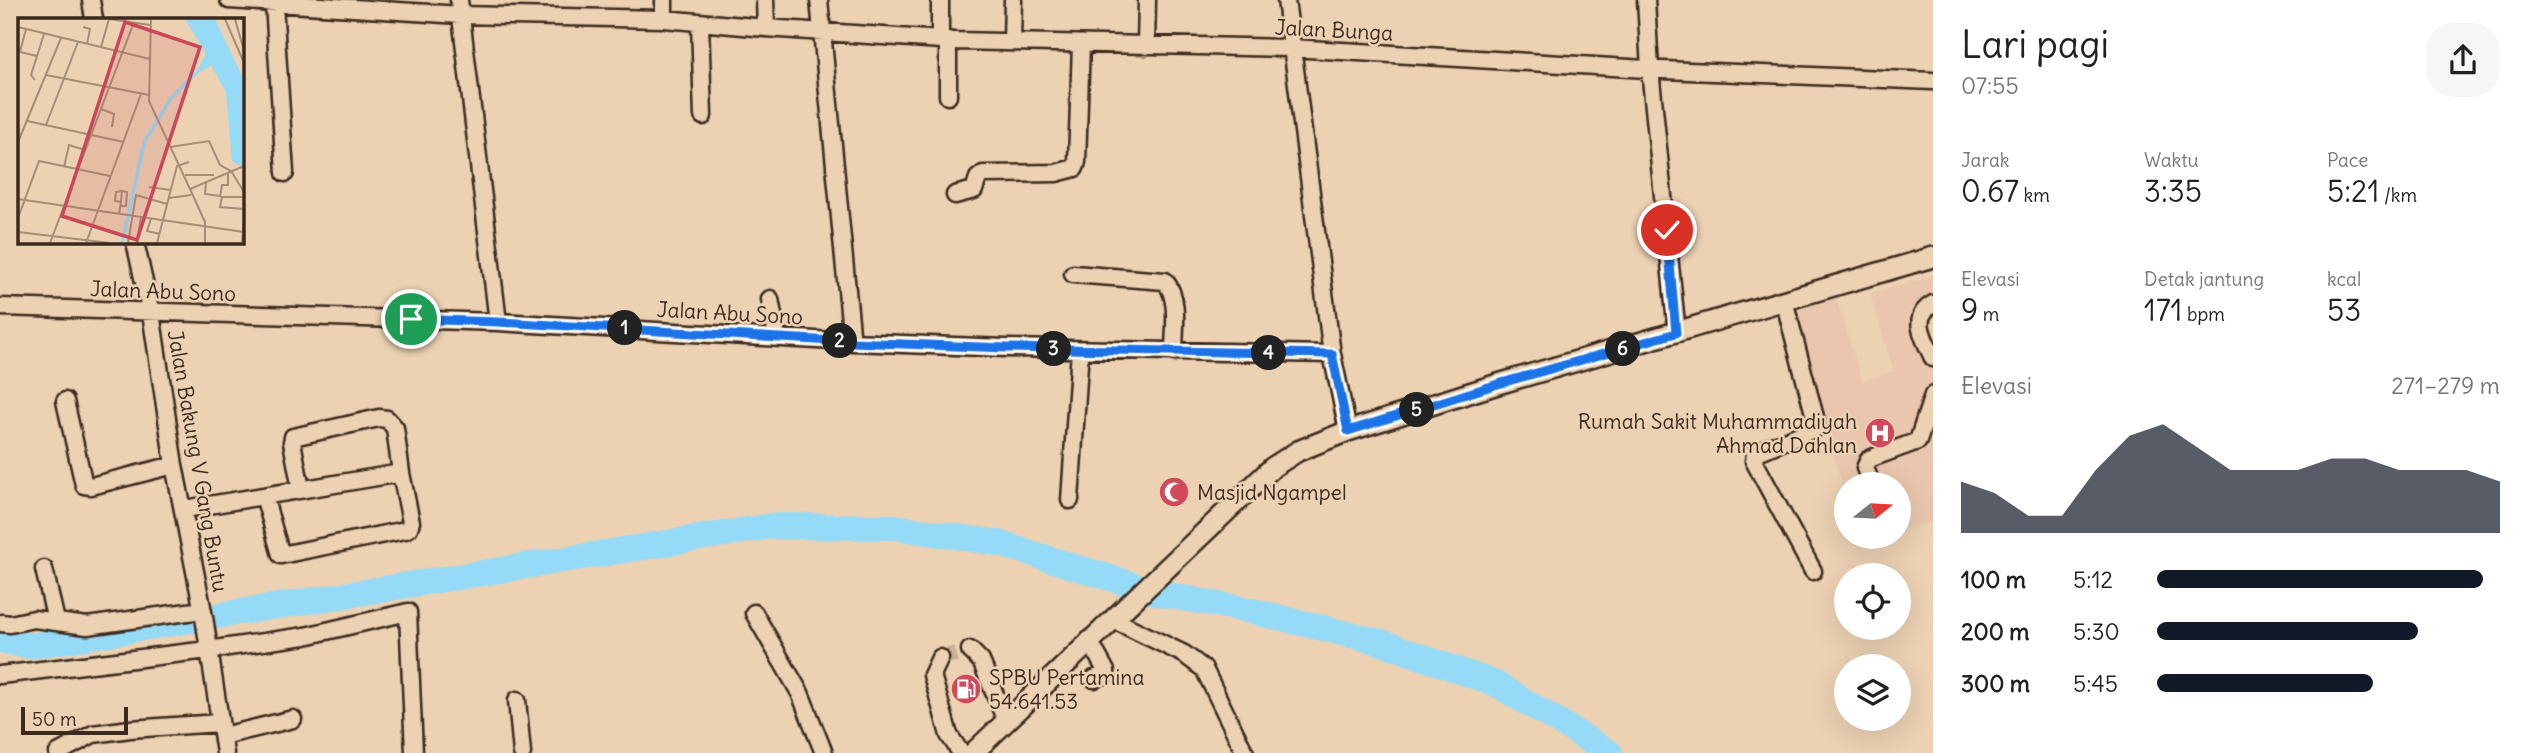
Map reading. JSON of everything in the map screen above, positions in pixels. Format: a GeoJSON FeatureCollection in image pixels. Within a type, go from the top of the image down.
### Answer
{"type":"FeatureCollection","features":[{"type":"Feature","properties":{"kind":"main road"},"geometry":{"type":"LineString","coordinates":[[973,753],[1273,467],[1298,451],[1348,431],[1498,384],[1933,257]]}},
{"type":"Feature","properties":{"kind":"street"},"geometry":{"type":"LineString","coordinates":[[91,0],[94,18]]}},
{"type":"Feature","properties":{"kind":"street","name":"Jalan Bunga"},"geometry":{"type":"LineString","coordinates":[[229,0],[274,4],[522,8],[944,40],[1291,48],[1650,69],[1933,81]]}},
{"type":"Feature","properties":{"kind":"street"},"geometry":{"type":"LineString","coordinates":[[664,0],[664,19]]}},
{"type":"Feature","properties":{"kind":"street"},"geometry":{"type":"LineString","coordinates":[[765,0],[766,28]]}},
{"type":"Feature","properties":{"kind":"street"},"geometry":{"type":"LineString","coordinates":[[819,0],[852,342]]}},
{"type":"Feature","properties":{"kind":"street"},"geometry":{"type":"LineString","coordinates":[[940,0],[948,96]]}},
{"type":"Feature","properties":{"kind":"street"},"geometry":{"type":"LineString","coordinates":[[1012,42],[1013,0]]}},
{"type":"Feature","properties":{"kind":"street"},"geometry":{"type":"LineString","coordinates":[[1146,46],[1147,0]]}},
{"type":"Feature","properties":{"kind":"street"},"geometry":{"type":"LineString","coordinates":[[1286,0],[1332,354],[1348,431]]}},
{"type":"Feature","properties":{"kind":"street"},"geometry":{"type":"LineString","coordinates":[[1646,0],[1650,69],[1676,333]]}},
{"type":"Feature","properties":{"kind":"street"},"geometry":{"type":"LineString","coordinates":[[274,4],[285,173]]}},
{"type":"Feature","properties":{"kind":"street"},"geometry":{"type":"LineString","coordinates":[[459,8],[498,322]]}},
{"type":"Feature","properties":{"kind":"street"},"geometry":{"type":"LineString","coordinates":[[700,23],[703,116]]}},
{"type":"Feature","properties":{"kind":"street"},"geometry":{"type":"LineString","coordinates":[[955,195],[974,190],[978,178],[983,174],[1056,173],[1074,168],[1077,162],[1081,44]]}},
{"type":"Feature","properties":{"kind":"street","name":"Jalan Bakung V Gang Buntu"},"geometry":{"type":"LineString","coordinates":[[135,243],[151,313],[174,465],[185,509],[225,753]]}},
{"type":"Feature","properties":{"kind":"street"},"geometry":{"type":"LineString","coordinates":[[1073,274],[1165,281],[1172,293],[1174,304],[1174,352]]}},
{"type":"Feature","properties":{"kind":"street"},"geometry":{"type":"LineString","coordinates":[[770,299],[777,336]]}},
{"type":"Feature","properties":{"kind":"street"},"geometry":{"type":"LineString","coordinates":[[1784,300],[1816,428],[1755,453],[1755,461],[1813,571]]}},
{"type":"Feature","properties":{"kind":"street"},"geometry":{"type":"LineString","coordinates":[[1933,304],[1927,307],[1919,324],[1933,358]]}},
{"type":"Feature","properties":{"kind":"street","name":"Jalan Abu Sono"},"geometry":{"type":"LineString","coordinates":[[0,307],[498,322],[852,342],[1080,350],[1332,354]]}},
{"type":"Feature","properties":{"kind":"street"},"geometry":{"type":"LineString","coordinates":[[1070,500],[1080,350]]}},
{"type":"Feature","properties":{"kind":"street"},"geometry":{"type":"LineString","coordinates":[[1867,472],[1865,468],[1869,460],[1918,441],[1933,395]]}},
{"type":"Feature","properties":{"kind":"street"},"geometry":{"type":"LineString","coordinates":[[65,401],[84,485],[91,486],[174,465]]}},
{"type":"Feature","properties":{"kind":"street"},"geometry":{"type":"LineString","coordinates":[[264,496],[278,552],[285,555],[409,528],[411,522],[395,428],[387,419],[379,418],[293,437],[301,489]]}},
{"type":"Feature","properties":{"kind":"street"},"geometry":{"type":"LineString","coordinates":[[185,509],[401,473]]}},
{"type":"Feature","properties":{"kind":"street"},"geometry":{"type":"LineString","coordinates":[[44,569],[57,621]]}},
{"type":"Feature","properties":{"kind":"street"},"geometry":{"type":"LineString","coordinates":[[0,675],[208,645],[305,636],[408,612],[414,753]]}},
{"type":"Feature","properties":{"kind":"street"},"geometry":{"type":"LineString","coordinates":[[1,623],[34,619],[87,626],[203,613]]}},
{"type":"Feature","properties":{"kind":"street"},"geometry":{"type":"LineString","coordinates":[[754,613],[800,693],[824,753]]}},
{"type":"Feature","properties":{"kind":"street"},"geometry":{"type":"LineString","coordinates":[[1116,615],[1184,654],[1204,669],[1245,753]]}},
{"type":"Feature","properties":{"kind":"street"},"geometry":{"type":"LineString","coordinates":[[1089,640],[1106,671],[1106,674],[1094,679]]}},
{"type":"Feature","properties":{"kind":"street"},"geometry":{"type":"LineString","coordinates":[[970,650],[981,661],[1006,721]]}},
{"type":"Feature","properties":{"kind":"street"},"geometry":{"type":"LineString","coordinates":[[940,658],[932,675],[949,735],[961,753]]}},
{"type":"Feature","properties":{"kind":"street"},"geometry":{"type":"LineString","coordinates":[[517,700],[522,753]]}},
{"type":"Feature","properties":{"kind":"street"},"geometry":{"type":"LineString","coordinates":[[58,753],[93,734],[130,729],[221,730],[293,719]]}},
{"type":"Feature","properties":{"kind":"shaded area","name":"Rumah Sakit Muhammadiyah Ahmad Dahlan"},"geometry":{"type":"Polygon","coordinates":[[[1933,276],[1933,521],[1911,527],[1911,472],[1839,472],[1789,313],[1836,298],[1862,381],[1894,371],[1870,294],[1933,276]]]}},
{"type":"Feature","properties":{"kind":"waterway"},"geometry":{"type":"LineString","coordinates":[[0,640],[30,646],[772,526],[895,527],[998,543],[1162,594],[1252,611],[1384,643],[1496,684],[1610,753]]}},
{"type":"Feature","properties":{"kind":"tunnel"},"geometry":{"type":"LineString","coordinates":[[940,658],[970,650]]}},
{"type":"Feature","properties":{"kind":"place","name":"Rumah Sakit Muhammadiyah Ahmad Dahlan"},"geometry":{"type":"Point","coordinates":[1880,433]}},
{"type":"Feature","properties":{"kind":"place","name":"Masjid Ngampel"},"geometry":{"type":"Point","coordinates":[1174,492]}},
{"type":"Feature","properties":{"kind":"place","name":"SPBU Pertamina 54.641.53"},"geometry":{"type":"Point","coordinates":[966,689]}},
{"type":"Feature","properties":{"kind":"route"},"geometry":{"type":"LineString","coordinates":[[411,319],[1006,348],[1332,354],[1348,431],[1676,333],[1667,230]]}}]}
